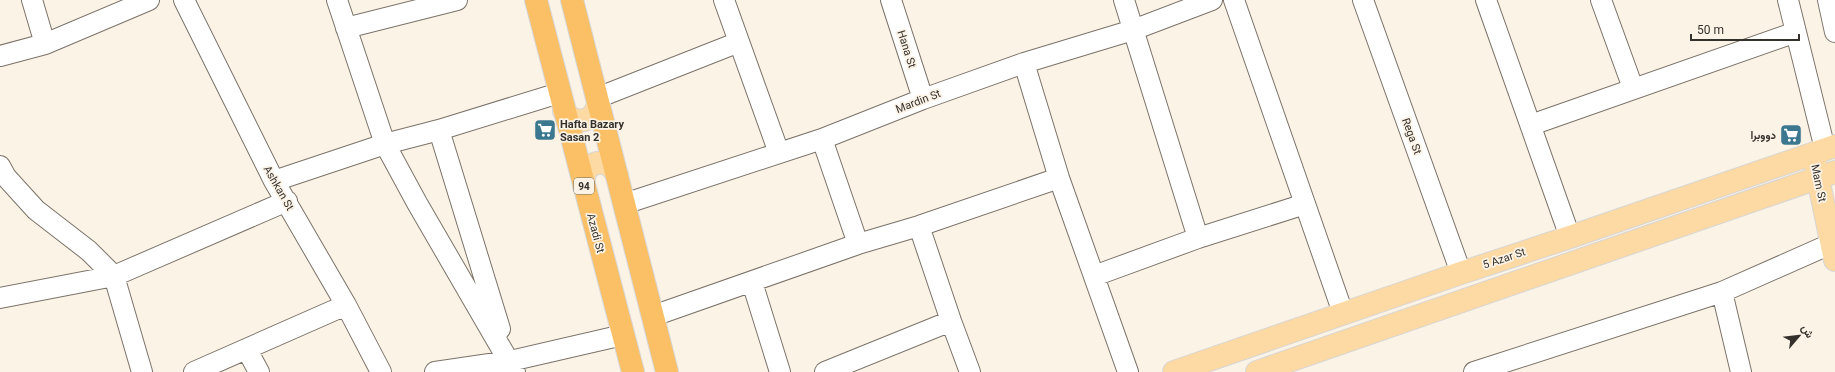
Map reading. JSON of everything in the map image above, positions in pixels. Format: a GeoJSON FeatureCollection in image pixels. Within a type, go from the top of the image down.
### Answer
{"type":"FeatureCollection","features":[{"type":"Feature","properties":{"kind":"highway","name":"Azadi St"},"geometry":{"type":"LineString","coordinates":[[536,0],[633,372]]}},
{"type":"Feature","properties":{"kind":"highway"},"geometry":{"type":"LineString","coordinates":[[572,0],[668,372]]}},
{"type":"Feature","properties":{"kind":"main road"},"geometry":{"type":"LineString","coordinates":[[562,102],[572,120],[584,121],[594,115],[598,101]]}},
{"type":"Feature","properties":{"kind":"main road","name":"5 Azar St"},"geometry":{"type":"LineString","coordinates":[[1174,372],[1202,367],[1343,313],[1461,272],[1570,237],[1824,149]]}},
{"type":"Feature","properties":{"kind":"main road","name":"Mam St"},"geometry":{"type":"LineString","coordinates":[[1824,149],[1834,249]]}},
{"type":"Feature","properties":{"kind":"main road"},"geometry":{"type":"LineString","coordinates":[[584,185],[583,179],[585,172],[589,167],[595,164],[602,163],[608,165],[614,169],[617,175]]}},
{"type":"Feature","properties":{"kind":"main road"},"geometry":{"type":"LineString","coordinates":[[1257,372],[1826,175]]}},
{"type":"Feature","properties":{"kind":"street"},"geometry":{"type":"LineString","coordinates":[[32,0],[45,44]]}},
{"type":"Feature","properties":{"kind":"street"},"geometry":{"type":"LineString","coordinates":[[0,56],[45,44],[148,0]]}},
{"type":"Feature","properties":{"kind":"street","name":"Ashkan St"},"geometry":{"type":"LineString","coordinates":[[184,0],[274,180],[346,305],[381,372]]}},
{"type":"Feature","properties":{"kind":"street"},"geometry":{"type":"LineString","coordinates":[[337,0],[385,144],[417,203],[513,367]]}},
{"type":"Feature","properties":{"kind":"street"},"geometry":{"type":"LineString","coordinates":[[346,28],[412,5],[457,0]]}},
{"type":"Feature","properties":{"kind":"street"},"geometry":{"type":"LineString","coordinates":[[724,0],[779,152]]}},
{"type":"Feature","properties":{"kind":"street","name":"Hana St"},"geometry":{"type":"LineString","coordinates":[[891,0],[923,99]]}},
{"type":"Feature","properties":{"kind":"street"},"geometry":{"type":"LineString","coordinates":[[1124,0],[1198,238]]}},
{"type":"Feature","properties":{"kind":"street","name":"Mardin St"},"geometry":{"type":"LineString","coordinates":[[624,204],[822,139],[923,99],[1024,63],[1133,30],[1212,0]]}},
{"type":"Feature","properties":{"kind":"street"},"geometry":{"type":"LineString","coordinates":[[1234,0],[1343,313]]}},
{"type":"Feature","properties":{"kind":"street","name":"Rega St"},"geometry":{"type":"LineString","coordinates":[[1363,0],[1461,272]]}},
{"type":"Feature","properties":{"kind":"street"},"geometry":{"type":"LineString","coordinates":[[1486,0],[1570,237]]}},
{"type":"Feature","properties":{"kind":"street"},"geometry":{"type":"LineString","coordinates":[[1601,0],[1633,88]]}},
{"type":"Feature","properties":{"kind":"street"},"geometry":{"type":"LineString","coordinates":[[1788,0],[1824,149]]}},
{"type":"Feature","properties":{"kind":"street"},"geometry":{"type":"LineString","coordinates":[[1828,0],[1835,32]]}},
{"type":"Feature","properties":{"kind":"street"},"geometry":{"type":"LineString","coordinates":[[1531,125],[1796,32]]}},
{"type":"Feature","properties":{"kind":"street"},"geometry":{"type":"LineString","coordinates":[[598,101],[739,42]]}},
{"type":"Feature","properties":{"kind":"street"},"geometry":{"type":"LineString","coordinates":[[1024,63],[1059,178],[1128,372]]}},
{"type":"Feature","properties":{"kind":"street"},"geometry":{"type":"LineString","coordinates":[[274,180],[385,144],[438,130],[562,102]]}},
{"type":"Feature","properties":{"kind":"street"},"geometry":{"type":"LineString","coordinates":[[438,130],[513,367]]}},
{"type":"Feature","properties":{"kind":"street"},"geometry":{"type":"LineString","coordinates":[[822,139],[858,244]]}},
{"type":"Feature","properties":{"kind":"street"},"geometry":{"type":"LineString","coordinates":[[0,166],[6,177],[36,210],[88,251],[114,276],[142,372]]}},
{"type":"Feature","properties":{"kind":"street"},"geometry":{"type":"LineString","coordinates":[[653,316],[858,244],[919,226],[1059,178]]}},
{"type":"Feature","properties":{"kind":"street"},"geometry":{"type":"LineString","coordinates":[[0,298],[114,276],[287,201]]}},
{"type":"Feature","properties":{"kind":"street"},"geometry":{"type":"LineString","coordinates":[[1094,276],[1198,238],[1305,204]]}},
{"type":"Feature","properties":{"kind":"street"},"geometry":{"type":"LineString","coordinates":[[919,226],[970,372]]}},
{"type":"Feature","properties":{"kind":"street"},"geometry":{"type":"LineString","coordinates":[[1474,372],[1722,292],[1834,249]]}},
{"type":"Feature","properties":{"kind":"street"},"geometry":{"type":"LineString","coordinates":[[752,282],[780,372]]}},
{"type":"Feature","properties":{"kind":"street"},"geometry":{"type":"LineString","coordinates":[[1722,292],[1741,372]]}},
{"type":"Feature","properties":{"kind":"street"},"geometry":{"type":"LineString","coordinates":[[194,372],[247,350],[346,305]]}},
{"type":"Feature","properties":{"kind":"street"},"geometry":{"type":"LineString","coordinates":[[825,372],[951,321]]}},
{"type":"Feature","properties":{"kind":"street"},"geometry":{"type":"LineString","coordinates":[[435,372],[513,367],[623,335]]}},
{"type":"Feature","properties":{"kind":"street"},"geometry":{"type":"LineString","coordinates":[[247,350],[259,372]]}},
{"type":"Feature","properties":{"kind":"place","name":"Hafta Bazary Sasan 2"},"geometry":{"type":"Point","coordinates":[545,130]}},
{"type":"Feature","properties":{"kind":"place","name":"دووبرا"},"geometry":{"type":"Point","coordinates":[1791,135]}}]}
